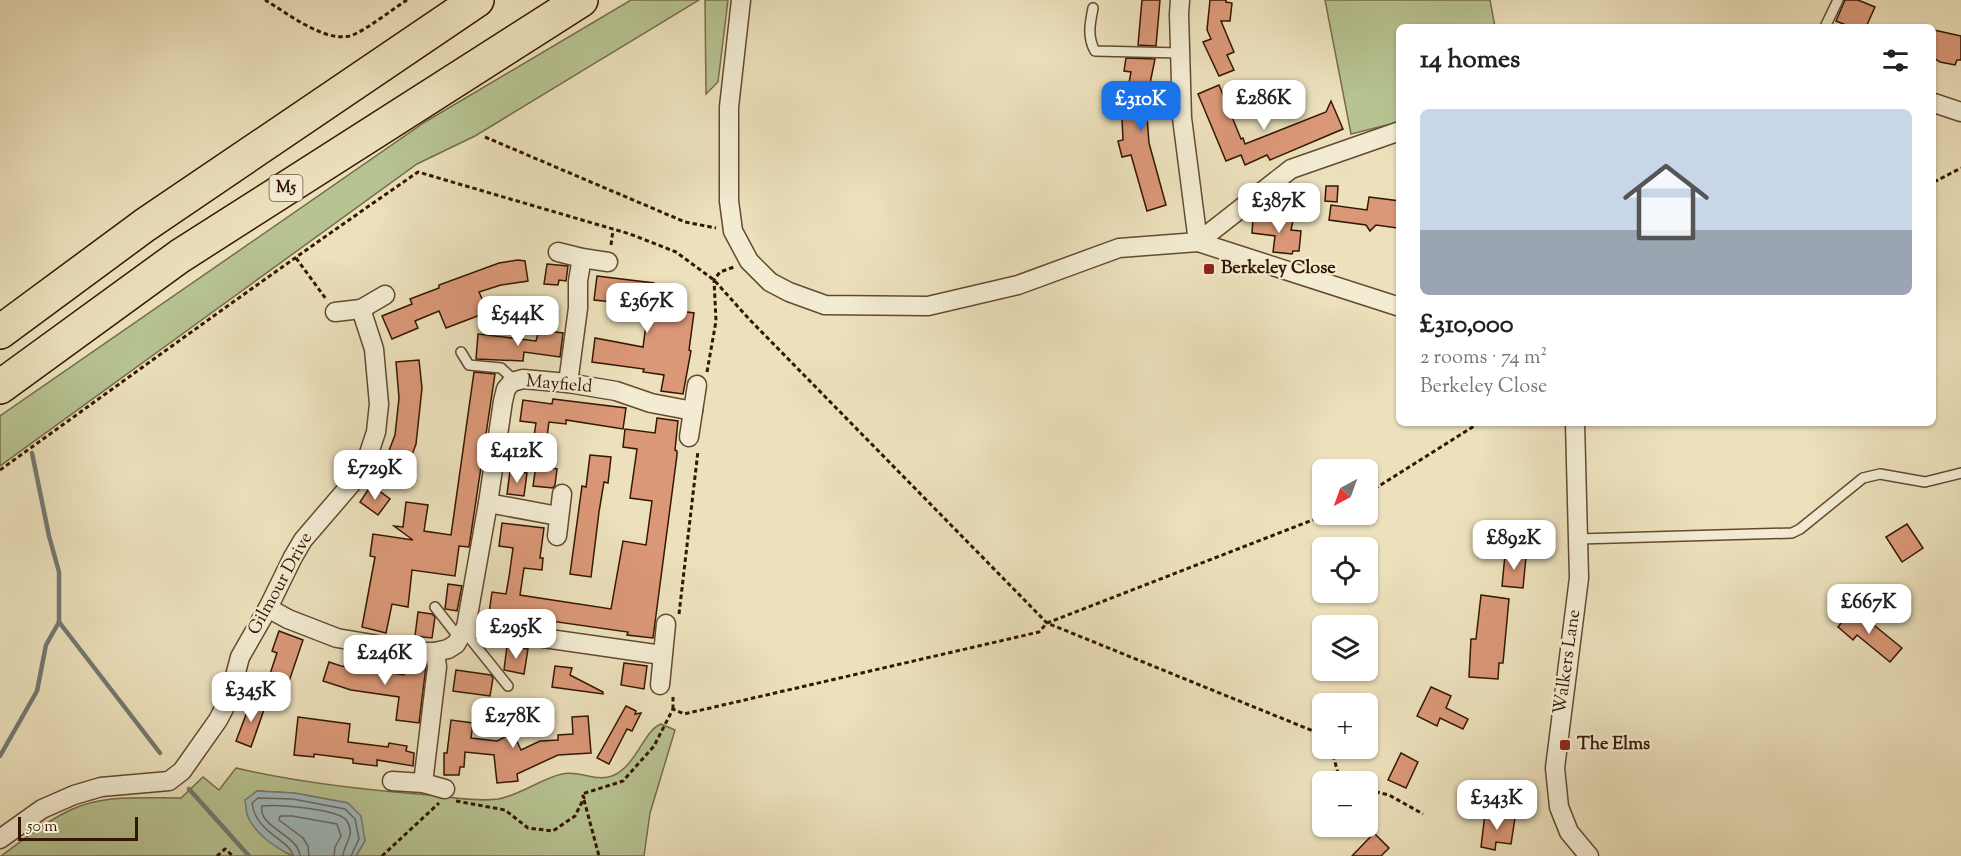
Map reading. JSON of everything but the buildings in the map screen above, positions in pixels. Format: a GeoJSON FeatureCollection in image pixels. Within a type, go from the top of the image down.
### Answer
{"type":"FeatureCollection","features":[{"type":"Feature","properties":{"kind":"highway"},"geometry":{"type":"LineString","coordinates":[[0,332],[145,225],[477,0]]}},
{"type":"Feature","properties":{"kind":"highway","name":"M5"},"geometry":{"type":"LineString","coordinates":[[0,387],[180,256],[581,0]]}},
{"type":"Feature","properties":{"kind":"street"},"geometry":{"type":"LineString","coordinates":[[741,0],[729,107],[729,201],[733,231],[749,261],[770,282],[825,305],[927,306],[1018,285],[1119,248],[1198,242],[1396,306]]}},
{"type":"Feature","properties":{"kind":"street"},"geometry":{"type":"LineString","coordinates":[[1180,0],[1182,118],[1198,242]]}},
{"type":"Feature","properties":{"kind":"street"},"geometry":{"type":"LineString","coordinates":[[1936,104],[1961,111]]}},
{"type":"Feature","properties":{"kind":"street"},"geometry":{"type":"LineString","coordinates":[[1198,242],[1291,169],[1396,132]]}},
{"type":"Feature","properties":{"kind":"street"},"geometry":{"type":"LineString","coordinates":[[558,252],[608,262]]}},
{"type":"Feature","properties":{"kind":"street"},"geometry":{"type":"LineString","coordinates":[[568,383],[582,258]]}},
{"type":"Feature","properties":{"kind":"street"},"geometry":{"type":"LineString","coordinates":[[335,312],[361,309],[386,295]]}},
{"type":"Feature","properties":{"kind":"street","name":"Gilmour Drive"},"geometry":{"type":"LineString","coordinates":[[0,839],[42,809],[74,795],[101,787],[169,781],[182,771],[218,720],[229,699],[240,657],[303,540],[352,483],[367,459],[376,432],[379,404],[374,350],[361,309]]}},
{"type":"Feature","properties":{"kind":"street","name":"Mayfield"},"geometry":{"type":"LineString","coordinates":[[464,632],[506,389],[515,381],[523,379],[568,383],[616,391],[651,403],[693,411]]}},
{"type":"Feature","properties":{"kind":"street"},"geometry":{"type":"LineString","coordinates":[[689,437],[697,385]]}},
{"type":"Feature","properties":{"kind":"street","name":"Walkers Lane"},"geometry":{"type":"LineString","coordinates":[[1575,426],[1580,578],[1555,768],[1559,807],[1569,832],[1589,856]]}},
{"type":"Feature","properties":{"kind":"street"},"geometry":{"type":"LineString","coordinates":[[556,536],[562,494]]}},
{"type":"Feature","properties":{"kind":"street"},"geometry":{"type":"LineString","coordinates":[[488,503],[558,516]]}},
{"type":"Feature","properties":{"kind":"street"},"geometry":{"type":"LineString","coordinates":[[268,608],[288,619],[337,638],[409,650],[435,652],[448,649],[464,632],[662,655]]}},
{"type":"Feature","properties":{"kind":"street"},"geometry":{"type":"LineString","coordinates":[[660,685],[666,624]]}},
{"type":"Feature","properties":{"kind":"street"},"geometry":{"type":"LineString","coordinates":[[423,783],[437,667],[435,652]]}},
{"type":"Feature","properties":{"kind":"street"},"geometry":{"type":"LineString","coordinates":[[392,781],[423,783],[447,796]]}},
{"type":"Feature","properties":{"kind":"lane"},"geometry":{"type":"LineString","coordinates":[[1826,24],[1838,0]]}},
{"type":"Feature","properties":{"kind":"lane"},"geometry":{"type":"LineString","coordinates":[[1093,8],[1089,25],[1091,44],[1095,51],[1180,53]]}},
{"type":"Feature","properties":{"kind":"lane"},"geometry":{"type":"LineString","coordinates":[[461,352],[469,365],[501,368],[515,381]]}},
{"type":"Feature","properties":{"kind":"lane"},"geometry":{"type":"LineString","coordinates":[[1578,539],[1792,533],[1863,478],[1880,474],[1925,482],[1961,473]]}},
{"type":"Feature","properties":{"kind":"lane"},"geometry":{"type":"LineString","coordinates":[[435,607],[464,632],[508,686]]}},
{"type":"Feature","properties":{"kind":"path"},"geometry":{"type":"LineString","coordinates":[[265,0],[301,22],[330,36],[352,36],[406,0]]}},
{"type":"Feature","properties":{"kind":"path"},"geometry":{"type":"LineString","coordinates":[[485,137],[685,222],[733,231]]}},
{"type":"Feature","properties":{"kind":"path"},"geometry":{"type":"LineString","coordinates":[[1936,181],[1961,168]]}},
{"type":"Feature","properties":{"kind":"path"},"geometry":{"type":"LineString","coordinates":[[0,470],[202,323],[251,291],[418,172],[630,234],[676,252],[714,280],[749,319],[1047,623],[1312,731]]}},
{"type":"Feature","properties":{"kind":"path"},"geometry":{"type":"LineString","coordinates":[[296,257],[335,312]]}},
{"type":"Feature","properties":{"kind":"path"},"geometry":{"type":"LineString","coordinates":[[697,385],[704,385],[716,321],[714,280],[720,272],[749,261]]}},
{"type":"Feature","properties":{"kind":"path"},"geometry":{"type":"LineString","coordinates":[[1378,487],[1474,426]]}},
{"type":"Feature","properties":{"kind":"path"},"geometry":{"type":"LineString","coordinates":[[666,624],[677,626],[699,438],[689,437]]}},
{"type":"Feature","properties":{"kind":"path"},"geometry":{"type":"LineString","coordinates":[[599,856],[582,794],[623,781],[654,746],[673,709],[684,714],[1039,632],[1047,623],[1312,520]]}},
{"type":"Feature","properties":{"kind":"path"},"geometry":{"type":"LineString","coordinates":[[1378,792],[1389,795],[1423,814]]}},
{"type":"Feature","properties":{"kind":"path"},"geometry":{"type":"LineString","coordinates":[[382,856],[447,796],[505,810],[528,828],[552,831],[575,816],[584,798]]}},
{"type":"Feature","properties":{"kind":"path"},"geometry":{"type":"LineString","coordinates":[[217,856],[225,849],[233,856]]}},
{"type":"Feature","properties":{"kind":"green space"},"geometry":{"type":"Polygon","coordinates":[[[631,0],[699,0],[475,136],[417,164],[0,466],[0,416],[425,122],[631,0]]]}},
{"type":"Feature","properties":{"kind":"green space"},"geometry":{"type":"Polygon","coordinates":[[[705,0],[728,0],[718,82],[706,94],[705,0]]]}},
{"type":"Feature","properties":{"kind":"green space"},"geometry":{"type":"Polygon","coordinates":[[[1325,0],[1490,0],[1494,24],[1396,24],[1396,123],[1351,134],[1325,0]]]}},
{"type":"Feature","properties":{"kind":"green space"},"geometry":{"type":"Polygon","coordinates":[[[661,724],[675,730],[650,813],[644,856],[356,856],[365,840],[348,803],[294,793],[257,791],[286,853],[294,856],[1,856],[49,822],[80,806],[104,800],[181,798],[203,777],[219,790],[236,768],[284,778],[381,791],[464,799],[498,799],[562,774],[612,776],[627,765],[650,733],[661,724]]]}},
{"type":"Feature","properties":{"kind":"water"},"geometry":{"type":"Polygon","coordinates":[[[257,791],[294,793],[348,803],[361,816],[365,841],[356,856],[294,856],[275,846],[263,836],[248,817],[245,800],[257,791]]]}},
{"type":"Feature","properties":{"kind":"waterway"},"geometry":{"type":"LineString","coordinates":[[32,453],[59,572],[59,622],[160,753]]}},
{"type":"Feature","properties":{"kind":"waterway"},"geometry":{"type":"LineString","coordinates":[[0,756],[37,691],[46,645],[59,622]]}},
{"type":"Feature","properties":{"kind":"waterway"},"geometry":{"type":"LineString","coordinates":[[189,789],[249,856]]}},
{"type":"Feature","properties":{"kind":"place","name":"Berkeley Close"},"geometry":{"type":"Point","coordinates":[1209,269]}},
{"type":"Feature","properties":{"kind":"place","name":"The Elms"},"geometry":{"type":"Point","coordinates":[1565,745]}}]}
